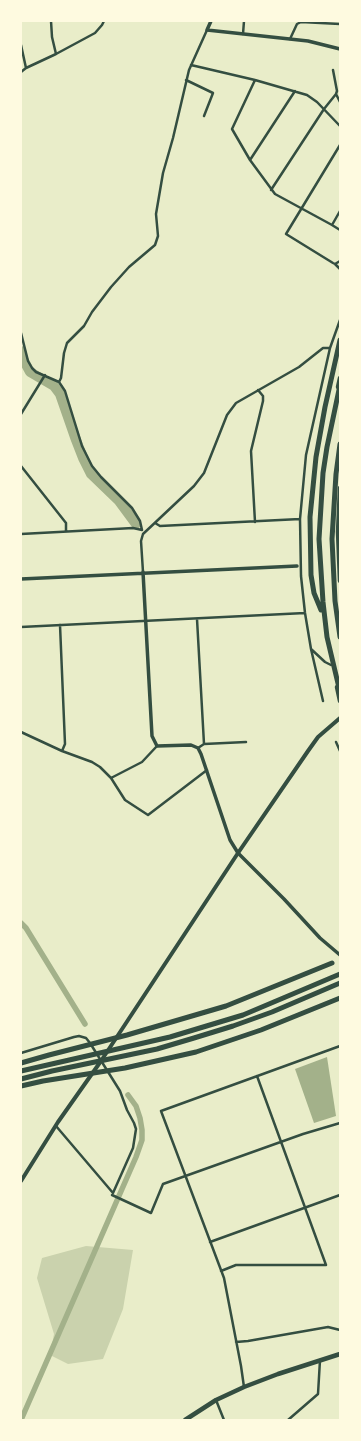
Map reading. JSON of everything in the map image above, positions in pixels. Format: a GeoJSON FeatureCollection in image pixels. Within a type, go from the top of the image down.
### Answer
{"type":"FeatureCollection","features":[{"type":"Feature","properties":{"kind":"highway"},"geometry":{"type":"LineString","coordinates":[[321,610],[314,593],[311,575],[309,545],[310,517],[316,457],[325,407],[340,340]]}},
{"type":"Feature","properties":{"kind":"highway"},"geometry":{"type":"LineString","coordinates":[[340,384],[328,440],[323,474],[320,539],[323,602],[327,637],[340,692]]}},
{"type":"Feature","properties":{"kind":"highway"},"geometry":{"type":"LineString","coordinates":[[340,444],[334,490],[332,538],[334,593],[340,637]]}},
{"type":"Feature","properties":{"kind":"highway"},"geometry":{"type":"LineString","coordinates":[[21,1063],[127,1035],[226,1006],[332,963]]}},
{"type":"Feature","properties":{"kind":"highway"},"geometry":{"type":"LineString","coordinates":[[21,1071],[170,1037],[243,1015],[340,974]]}},
{"type":"Feature","properties":{"kind":"highway"},"geometry":{"type":"LineString","coordinates":[[21,1079],[157,1049],[233,1026],[272,1012],[340,983]]}},
{"type":"Feature","properties":{"kind":"highway"},"geometry":{"type":"LineString","coordinates":[[21,1086],[159,1061],[222,1044],[340,998]]}},
{"type":"Feature","properties":{"kind":"main road"},"geometry":{"type":"LineString","coordinates":[[340,378],[322,472],[319,531],[321,610],[331,665],[340,701]]}},
{"type":"Feature","properties":{"kind":"main road"},"geometry":{"type":"LineString","coordinates":[[340,488],[338,532],[340,581]]}},
{"type":"Feature","properties":{"kind":"main road"},"geometry":{"type":"LineString","coordinates":[[21,1181],[238,853],[318,737],[340,718]]}},
{"type":"Feature","properties":{"kind":"main road"},"geometry":{"type":"LineString","coordinates":[[185,1420],[216,1400],[244,1387],[278,1374],[340,1354]]}},
{"type":"Feature","properties":{"kind":"street"},"geometry":{"type":"LineString","coordinates":[[51,21],[52,37],[56,54]]}},
{"type":"Feature","properties":{"kind":"street"},"geometry":{"type":"LineString","coordinates":[[21,72],[26,68],[96,33],[104,21]]}},
{"type":"Feature","properties":{"kind":"street"},"geometry":{"type":"LineString","coordinates":[[59,382],[67,343],[84,326],[92,312],[111,287],[129,267],[155,245],[158,236],[156,214],[163,173],[173,138],[186,80],[191,64],[211,21]]}},
{"type":"Feature","properties":{"kind":"street"},"geometry":{"type":"LineString","coordinates":[[243,34],[244,21]]}},
{"type":"Feature","properties":{"kind":"street"},"geometry":{"type":"LineString","coordinates":[[290,39],[297,24],[305,21],[340,24]]}},
{"type":"Feature","properties":{"kind":"street"},"geometry":{"type":"LineString","coordinates":[[207,30],[290,39],[324,44],[340,49]]}},
{"type":"Feature","properties":{"kind":"street"},"geometry":{"type":"LineString","coordinates":[[21,45],[26,68]]}},
{"type":"Feature","properties":{"kind":"street"},"geometry":{"type":"LineString","coordinates":[[191,64],[255,80],[294,91],[312,98],[340,126]]}},
{"type":"Feature","properties":{"kind":"street"},"geometry":{"type":"LineString","coordinates":[[333,70],[337,91],[336,94],[340,102]]}},
{"type":"Feature","properties":{"kind":"street"},"geometry":{"type":"LineString","coordinates":[[186,80],[213,92],[204,116]]}},
{"type":"Feature","properties":{"kind":"street"},"geometry":{"type":"LineString","coordinates":[[255,80],[232,127],[232,131],[250,160],[275,194],[340,230]]}},
{"type":"Feature","properties":{"kind":"street"},"geometry":{"type":"LineString","coordinates":[[250,160],[294,91]]}},
{"type":"Feature","properties":{"kind":"street"},"geometry":{"type":"LineString","coordinates":[[271,190],[324,109],[336,94]]}},
{"type":"Feature","properties":{"kind":"street"},"geometry":{"type":"LineString","coordinates":[[340,144],[286,234],[335,264],[340,269]]}},
{"type":"Feature","properties":{"kind":"street"},"geometry":{"type":"LineString","coordinates":[[332,225],[340,211]]}},
{"type":"Feature","properties":{"kind":"street"},"geometry":{"type":"LineString","coordinates":[[335,264],[340,261]]}},
{"type":"Feature","properties":{"kind":"street"},"geometry":{"type":"LineString","coordinates":[[323,701],[310,649],[304,613],[301,576],[300,520],[306,455],[330,348],[340,320]]}},
{"type":"Feature","properties":{"kind":"street"},"geometry":{"type":"LineString","coordinates":[[21,333],[28,361],[36,372],[59,382],[68,397],[77,431],[90,461],[97,472],[132,508],[143,531],[141,541],[152,736],[157,746]]}},
{"type":"Feature","properties":{"kind":"street"},"geometry":{"type":"LineString","coordinates":[[143,531],[155,523],[194,486],[204,473],[227,415],[236,403],[299,367],[323,348],[330,348]]}},
{"type":"Feature","properties":{"kind":"street"},"geometry":{"type":"LineString","coordinates":[[21,414],[45,375]]}},
{"type":"Feature","properties":{"kind":"street"},"geometry":{"type":"LineString","coordinates":[[255,522],[251,452],[263,401],[263,396],[258,390]]}},
{"type":"Feature","properties":{"kind":"street"},"geometry":{"type":"LineString","coordinates":[[21,466],[66,523],[66,531]]}},
{"type":"Feature","properties":{"kind":"street"},"geometry":{"type":"LineString","coordinates":[[155,523],[160,526],[300,520]]}},
{"type":"Feature","properties":{"kind":"street"},"geometry":{"type":"LineString","coordinates":[[21,534],[133,528],[143,531]]}},
{"type":"Feature","properties":{"kind":"street"},"geometry":{"type":"LineString","coordinates":[[21,579],[143,572],[297,566]]}},
{"type":"Feature","properties":{"kind":"street"},"geometry":{"type":"LineString","coordinates":[[21,627],[304,613]]}},
{"type":"Feature","properties":{"kind":"street"},"geometry":{"type":"LineString","coordinates":[[198,619],[204,744]]}},
{"type":"Feature","properties":{"kind":"street"},"geometry":{"type":"LineString","coordinates":[[60,625],[65,744],[62,751]]}},
{"type":"Feature","properties":{"kind":"street"},"geometry":{"type":"LineString","coordinates":[[310,649],[325,662],[331,665]]}},
{"type":"Feature","properties":{"kind":"street"},"geometry":{"type":"LineString","coordinates":[[21,732],[62,751],[92,762],[100,767],[111,778],[124,800],[148,815],[207,770]]}},
{"type":"Feature","properties":{"kind":"street"},"geometry":{"type":"LineString","coordinates":[[198,748],[204,744],[246,742]]}},
{"type":"Feature","properties":{"kind":"street"},"geometry":{"type":"LineString","coordinates":[[336,742],[340,751]]}},
{"type":"Feature","properties":{"kind":"street"},"geometry":{"type":"LineString","coordinates":[[111,778],[142,762],[157,746],[191,745],[198,748],[207,770],[230,840],[238,853],[320,938],[340,955]]}},
{"type":"Feature","properties":{"kind":"street"},"geometry":{"type":"LineString","coordinates":[[21,1053],[79,1036],[86,1038],[90,1043],[120,1091],[136,1129],[133,1148],[113,1193],[56,1126]]}},
{"type":"Feature","properties":{"kind":"street"},"geometry":{"type":"LineString","coordinates":[[244,1387],[221,1271],[161,1111],[340,1046]]}},
{"type":"Feature","properties":{"kind":"street"},"geometry":{"type":"LineString","coordinates":[[221,1271],[236,1265],[326,1265],[257,1076]]}},
{"type":"Feature","properties":{"kind":"street"},"geometry":{"type":"LineString","coordinates":[[113,1195],[151,1213],[163,1184],[303,1134],[340,1123]]}},
{"type":"Feature","properties":{"kind":"street"},"geometry":{"type":"LineString","coordinates":[[210,1242],[340,1195]]}},
{"type":"Feature","properties":{"kind":"street"},"geometry":{"type":"LineString","coordinates":[[236,1342],[328,1327],[340,1330]]}},
{"type":"Feature","properties":{"kind":"street"},"geometry":{"type":"LineString","coordinates":[[288,1420],[318,1394],[320,1360]]}},
{"type":"Feature","properties":{"kind":"street"},"geometry":{"type":"LineString","coordinates":[[216,1400],[224,1420]]}},
{"type":"Feature","properties":{"kind":"shaded area"},"geometry":{"type":"Polygon","coordinates":[[[327,1057],[336,1116],[314,1123],[295,1069],[327,1057]]]}},
{"type":"Feature","properties":{"kind":"shaded area"},"geometry":{"type":"Polygon","coordinates":[[[86,1246],[133,1250],[123,1309],[103,1359],[68,1364],[50,1355],[54,1334],[37,1278],[42,1258],[86,1246]]]}},
{"type":"Feature","properties":{"kind":"waterway"},"geometry":{"type":"LineString","coordinates":[[21,351],[23,359],[30,372],[54,386],[60,394],[76,440],[91,474],[119,501],[136,524]]}},
{"type":"Feature","properties":{"kind":"waterway"},"geometry":{"type":"LineString","coordinates":[[21,923],[26,928],[85,1024]]}},
{"type":"Feature","properties":{"kind":"waterway"},"geometry":{"type":"LineString","coordinates":[[21,1420],[136,1157],[142,1140],[140,1118],[136,1106],[128,1095]]}}]}
